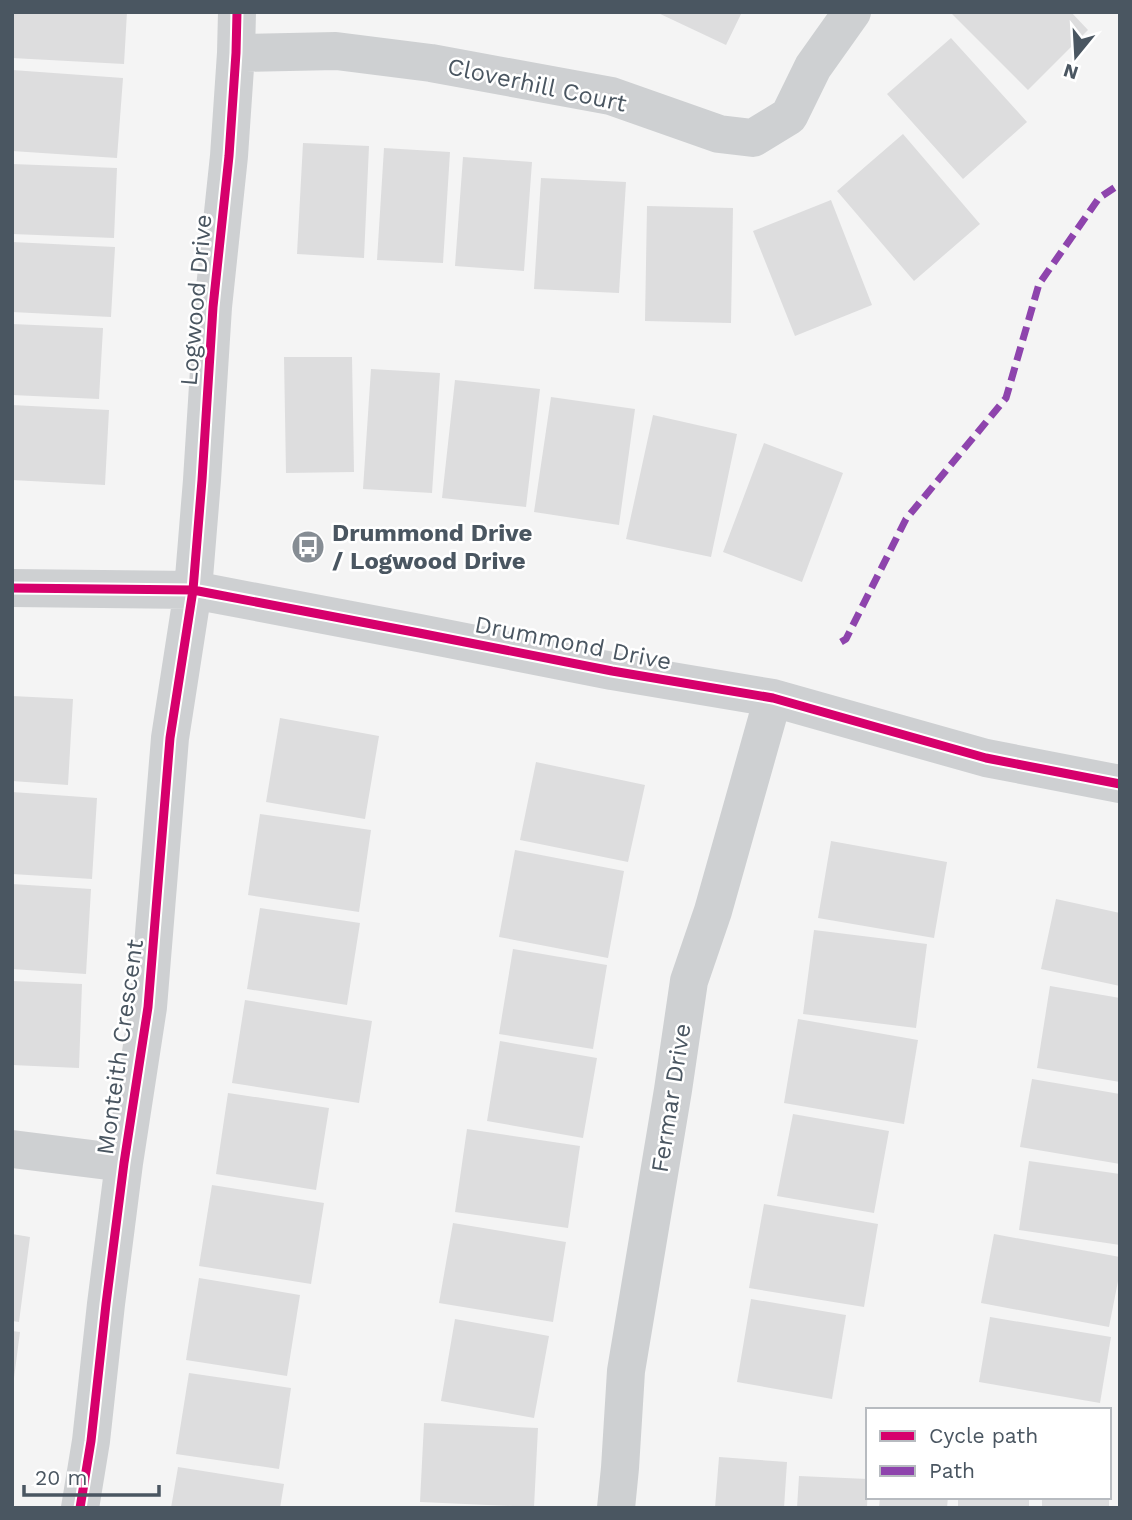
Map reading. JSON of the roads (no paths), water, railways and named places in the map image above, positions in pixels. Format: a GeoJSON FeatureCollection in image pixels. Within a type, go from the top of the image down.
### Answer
{"type":"FeatureCollection","features":[{"type":"Feature","properties":{"kind":"street","name":"Logwood Drive"},"geometry":{"type":"LineString","coordinates":[[193,590],[213,307],[229,156],[237,12]]}},
{"type":"Feature","properties":{"kind":"street","name":"Cloverhill Court"},"geometry":{"type":"LineString","coordinates":[[236,53],[336,51],[431,63],[611,96],[719,134],[753,138],[789,116],[813,67],[852,12]]}},
{"type":"Feature","properties":{"kind":"street","name":"Drummond Drive"},"geometry":{"type":"LineString","coordinates":[[12,588],[193,590],[612,671],[773,698],[986,758],[1120,784]]}},
{"type":"Feature","properties":{"kind":"street","name":"Monteith Crescent"},"geometry":{"type":"LineString","coordinates":[[80,1508],[91,1441],[124,1163],[148,1007],[170,738],[193,590]]}},
{"type":"Feature","properties":{"kind":"street","name":"Fermar Drive"},"geometry":{"type":"LineString","coordinates":[[616,1508],[626,1371],[689,981],[713,911],[773,698]]}},
{"type":"Feature","properties":{"kind":"street","name":"Monteith Crescent"},"geometry":{"type":"LineString","coordinates":[[12,1149],[124,1163]]}},
{"type":"Feature","properties":{"kind":"place","name":"Drummond Drive / Logwood Drive"},"geometry":{"type":"Point","coordinates":[308,547]}}]}
